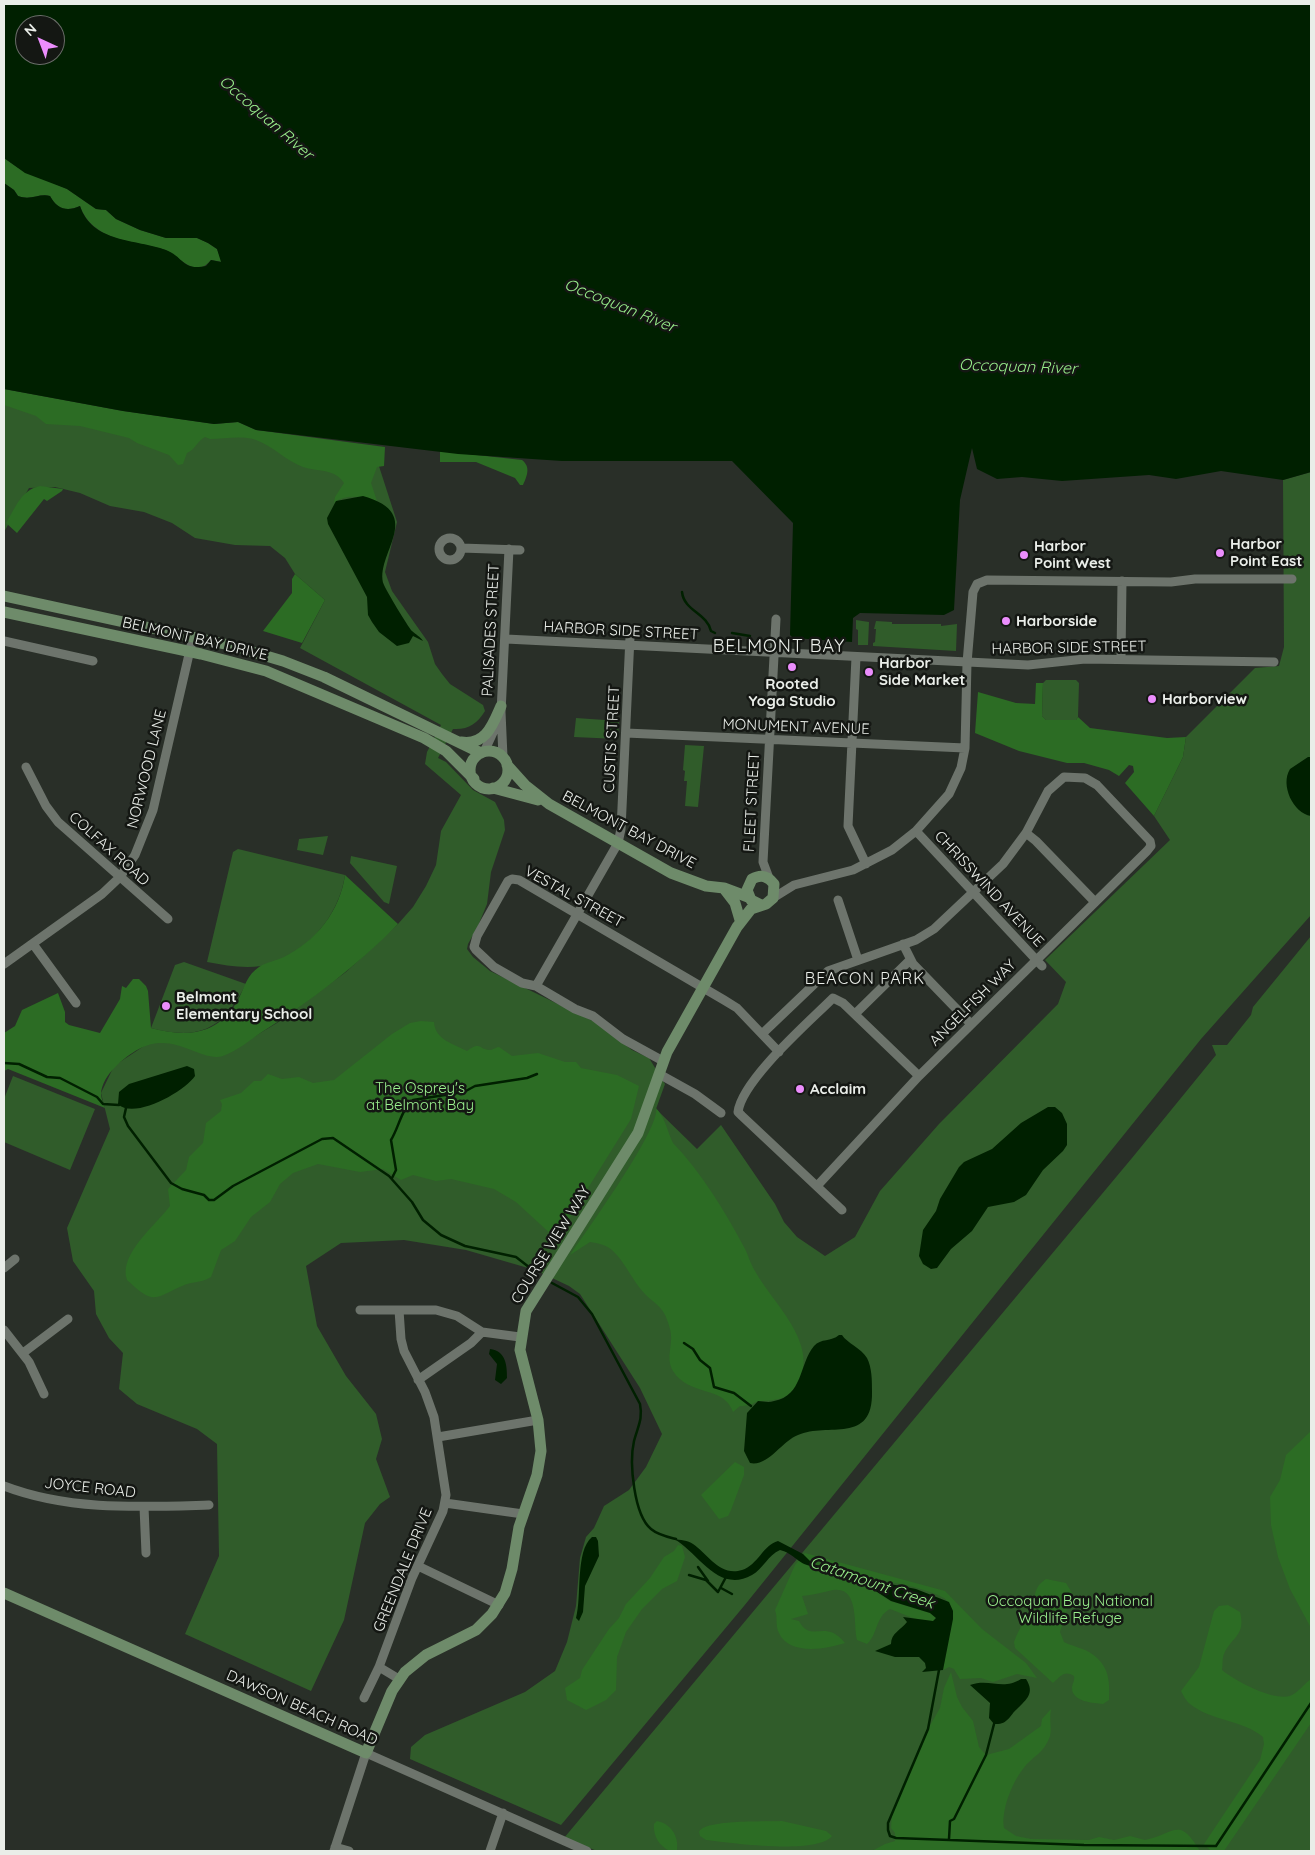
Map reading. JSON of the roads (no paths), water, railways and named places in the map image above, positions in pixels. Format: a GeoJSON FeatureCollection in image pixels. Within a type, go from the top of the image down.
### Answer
{"type":"FeatureCollection","features":[{"type":"Feature","properties":{"kind":"street"},"geometry":{"type":"LineString","coordinates":[[461,548],[520,550]]}},
{"type":"Feature","properties":{"kind":"street","name":"PALISADES STREET"},"geometry":{"type":"LineString","coordinates":[[505,761],[501,709],[509,549]]}},
{"type":"Feature","properties":{"kind":"street","name":"BELMONT BAY DRIVE"},"geometry":{"type":"LineString","coordinates":[[4,596],[254,651],[298,666],[482,753],[496,752],[525,785],[549,804],[683,878],[706,886],[724,888],[761,905],[769,902],[794,885],[840,874],[866,864],[892,850],[916,831],[950,794],[961,768],[965,748],[967,663],[972,592],[980,582],[1292,579]]}},
{"type":"Feature","properties":{"kind":"street"},"geometry":{"type":"LineString","coordinates":[[1121,659],[1122,581]]}},
{"type":"Feature","properties":{"kind":"street","name":"BELMONT BAY DRIVE"},"geometry":{"type":"LineString","coordinates":[[4,612],[190,651],[266,671],[424,738],[446,751],[480,786],[530,797],[549,804]]}},
{"type":"Feature","properties":{"kind":"street","name":"FLEET STREET"},"geometry":{"type":"LineString","coordinates":[[770,880],[763,862],[776,620]]}},
{"type":"Feature","properties":{"kind":"street","name":"NORWOOD LANE"},"geometry":{"type":"LineString","coordinates":[[4,964],[92,902],[120,877],[135,855],[150,822],[193,637]]}},
{"type":"Feature","properties":{"kind":"street","name":"HARBOR SIDE STREET"},"geometry":{"type":"LineString","coordinates":[[506,639],[630,641],[774,653],[1028,665],[1085,659],[1274,662]]}},
{"type":"Feature","properties":{"kind":"street"},"geometry":{"type":"LineString","coordinates":[[4,641],[93,660]]}},
{"type":"Feature","properties":{"kind":"street","name":"CUSTIS STREET"},"geometry":{"type":"LineString","coordinates":[[618,843],[621,829],[630,641]]}},
{"type":"Feature","properties":{"kind":"street"},"geometry":{"type":"LineString","coordinates":[[856,657],[848,826],[866,864]]}},
{"type":"Feature","properties":{"kind":"street"},"geometry":{"type":"LineString","coordinates":[[453,739],[470,743],[484,736],[492,727],[501,709]]}},
{"type":"Feature","properties":{"kind":"street","name":"PALISADES STREET"},"geometry":{"type":"LineString","coordinates":[[482,753],[501,709]]}},
{"type":"Feature","properties":{"kind":"street","name":"MONUMENT AVENUE"},"geometry":{"type":"LineString","coordinates":[[626,733],[965,748]]}},
{"type":"Feature","properties":{"kind":"street"},"geometry":{"type":"LineString","coordinates":[[474,779],[472,765],[482,753]]}},
{"type":"Feature","properties":{"kind":"street"},"geometry":{"type":"LineString","coordinates":[[493,788],[505,780],[505,761]]}},
{"type":"Feature","properties":{"kind":"street","name":"COLFAX ROAD"},"geometry":{"type":"LineString","coordinates":[[26,767],[46,806],[58,822],[168,919]]}},
{"type":"Feature","properties":{"kind":"street","name":"ANGELFISH WAY"},"geometry":{"type":"LineString","coordinates":[[817,1186],[919,1076],[971,1024],[1039,962],[1095,902],[1147,851],[1151,844],[1148,838],[1097,785],[1085,778],[1070,775],[1060,779],[1048,791],[1026,833]]}},
{"type":"Feature","properties":{"kind":"street","name":"CHRISSWIND AVENUE"},"geometry":{"type":"LineString","coordinates":[[916,831],[1039,962]]}},
{"type":"Feature","properties":{"kind":"street"},"geometry":{"type":"LineString","coordinates":[[762,1034],[824,974],[929,933],[999,869],[1026,833],[1095,902]]}},
{"type":"Feature","properties":{"kind":"street"},"geometry":{"type":"LineString","coordinates":[[536,986],[618,843]]}},
{"type":"Feature","properties":{"kind":"street","name":"FLEET STREET"},"geometry":{"type":"LineString","coordinates":[[752,879],[763,862]]}},
{"type":"Feature","properties":{"kind":"street","name":"BELMONT BAY DRIVE"},"geometry":{"type":"LineString","coordinates":[[724,888],[764,876],[770,880],[794,885]]}},
{"type":"Feature","properties":{"kind":"street","name":"VESTAL STREET"},"geometry":{"type":"LineString","coordinates":[[663,1061],[623,1039],[598,1019],[570,1006],[536,986],[522,983],[494,966],[479,954],[474,946],[477,936],[508,881],[515,878],[737,1008],[779,1052]]}},
{"type":"Feature","properties":{"kind":"street"},"geometry":{"type":"LineString","coordinates":[[749,898],[747,887],[752,879]]}},
{"type":"Feature","properties":{"kind":"street"},"geometry":{"type":"LineString","coordinates":[[770,880],[775,889],[773,898]]}},
{"type":"Feature","properties":{"kind":"street"},"geometry":{"type":"LineString","coordinates":[[724,888],[735,903],[738,924]]}},
{"type":"Feature","properties":{"kind":"street","name":"COURSE VIEW WAY"},"geometry":{"type":"LineString","coordinates":[[366,1753],[388,1699],[399,1680],[411,1666],[426,1654],[476,1630],[499,1605],[510,1579],[523,1514],[540,1461],[541,1440],[538,1420],[522,1360],[520,1337],[526,1311],[638,1133],[663,1061],[738,924],[749,898]]}},
{"type":"Feature","properties":{"kind":"street"},"geometry":{"type":"LineString","coordinates":[[838,900],[858,960]]}},
{"type":"Feature","properties":{"kind":"street","name":"COURSE VIEW WAY"},"geometry":{"type":"LineString","coordinates":[[738,924],[750,910],[761,905]]}},
{"type":"Feature","properties":{"kind":"street"},"geometry":{"type":"LineString","coordinates":[[33,944],[76,1003]]}},
{"type":"Feature","properties":{"kind":"street"},"geometry":{"type":"LineString","coordinates":[[903,944],[910,960],[971,1024]]}},
{"type":"Feature","properties":{"kind":"street"},"geometry":{"type":"LineString","coordinates":[[855,1014],[910,960]]}},
{"type":"Feature","properties":{"kind":"street"},"geometry":{"type":"LineString","coordinates":[[842,1210],[738,1112],[739,1105],[755,1080],[779,1052],[833,998],[838,999],[855,1014],[919,1076]]}},
{"type":"Feature","properties":{"kind":"street"},"geometry":{"type":"LineString","coordinates":[[658,1074],[695,1094],[721,1113]]}},
{"type":"Feature","properties":{"kind":"street"},"geometry":{"type":"LineString","coordinates":[[4,1267],[15,1260]]}},
{"type":"Feature","properties":{"kind":"street"},"geometry":{"type":"LineString","coordinates":[[360,1310],[445,1312],[467,1321],[482,1332],[520,1337]]}},
{"type":"Feature","properties":{"kind":"street","name":"GREENDALE DRIVE"},"geometry":{"type":"LineString","coordinates":[[364,1698],[379,1667],[418,1566],[445,1503],[446,1488],[438,1437],[430,1404],[401,1339],[399,1310]]}},
{"type":"Feature","properties":{"kind":"street"},"geometry":{"type":"LineString","coordinates":[[23,1352],[68,1319]]}},
{"type":"Feature","properties":{"kind":"street"},"geometry":{"type":"LineString","coordinates":[[4,1330],[23,1352],[44,1394]]}},
{"type":"Feature","properties":{"kind":"street"},"geometry":{"type":"LineString","coordinates":[[418,1380],[471,1343],[482,1332]]}},
{"type":"Feature","properties":{"kind":"street"},"geometry":{"type":"LineString","coordinates":[[438,1437],[538,1420]]}},
{"type":"Feature","properties":{"kind":"street","name":"JOYCE ROAD"},"geometry":{"type":"LineString","coordinates":[[4,1486],[33,1495],[79,1503],[144,1507],[209,1505]]}},
{"type":"Feature","properties":{"kind":"street"},"geometry":{"type":"LineString","coordinates":[[445,1503],[523,1514]]}},
{"type":"Feature","properties":{"kind":"street","name":"JOYCE ROAD"},"geometry":{"type":"LineString","coordinates":[[144,1507],[146,1553]]}},
{"type":"Feature","properties":{"kind":"street"},"geometry":{"type":"LineString","coordinates":[[418,1566],[499,1605]]}},
{"type":"Feature","properties":{"kind":"street","name":"DAWSON BEACH ROAD"},"geometry":{"type":"LineString","coordinates":[[4,1593],[587,1851]]}},
{"type":"Feature","properties":{"kind":"street"},"geometry":{"type":"LineString","coordinates":[[379,1667],[399,1680]]}},
{"type":"Feature","properties":{"kind":"street"},"geometry":{"type":"LineString","coordinates":[[349,1851],[335,1849],[366,1753]]}},
{"type":"Feature","properties":{"kind":"street"},"geometry":{"type":"LineString","coordinates":[[490,1851],[503,1813]]}},
{"type":"Feature","properties":{"kind":"water","name":"Occoquan River"},"geometry":{"type":"Polygon","coordinates":[[[4,4],[1311,4],[1311,472],[1283,480],[1221,471],[1176,479],[1149,475],[1062,481],[1022,477],[997,479],[977,469],[972,448],[960,500],[954,610],[944,615],[860,613],[853,618],[852,642],[793,638],[790,635],[793,523],[732,461],[562,461],[458,454],[256,430],[238,422],[214,424],[123,411],[4,389],[4,183],[14,190],[18,196],[27,198],[46,195],[50,196],[56,204],[63,208],[71,209],[80,206],[86,218],[94,227],[105,233],[116,238],[166,250],[192,267],[206,266],[211,260],[221,262],[217,249],[197,238],[166,238],[140,230],[116,219],[106,210],[96,209],[67,189],[25,173],[4,158],[4,4]]]}},
{"type":"Feature","properties":{"kind":"water"},"geometry":{"type":"Polygon","coordinates":[[[363,496],[382,504],[392,513],[395,524],[394,536],[385,561],[384,585],[410,628],[423,641],[413,636],[409,643],[397,646],[379,632],[368,615],[367,597],[328,524],[327,518],[336,501],[363,496]]]}},
{"type":"Feature","properties":{"kind":"water"},"geometry":{"type":"Polygon","coordinates":[[[1311,757],[1311,816],[1299,810],[1294,804],[1290,797],[1287,783],[1287,775],[1290,769],[1311,757]]]}},
{"type":"Feature","properties":{"kind":"water"},"geometry":{"type":"Polygon","coordinates":[[[187,1066],[194,1069],[195,1076],[170,1096],[135,1109],[125,1108],[118,1104],[119,1092],[129,1084],[187,1066]]]}},
{"type":"Feature","properties":{"kind":"water"},"geometry":{"type":"Polygon","coordinates":[[[1048,1107],[1055,1107],[1062,1113],[1067,1124],[1067,1145],[1063,1151],[1043,1170],[1026,1195],[1014,1202],[988,1207],[972,1231],[951,1249],[937,1268],[931,1269],[923,1264],[919,1256],[923,1230],[936,1211],[940,1199],[959,1167],[964,1162],[992,1149],[1021,1123],[1048,1107]]]}},
{"type":"Feature","properties":{"kind":"water"},"geometry":{"type":"Polygon","coordinates":[[[842,1335],[861,1351],[867,1358],[870,1366],[872,1392],[870,1409],[865,1419],[857,1425],[847,1428],[798,1435],[763,1461],[750,1463],[744,1451],[747,1413],[758,1401],[772,1402],[790,1393],[814,1346],[842,1335]]]}},
{"type":"Feature","properties":{"kind":"water"},"geometry":{"type":"Polygon","coordinates":[[[490,1349],[495,1350],[502,1356],[507,1368],[507,1378],[501,1384],[495,1380],[497,1364],[489,1354],[490,1349]]]}},
{"type":"Feature","properties":{"kind":"water"},"geometry":{"type":"Polygon","coordinates":[[[592,1537],[596,1537],[598,1541],[599,1556],[585,1586],[583,1612],[579,1621],[576,1618],[581,1563],[583,1553],[592,1537]]]}},
{"type":"Feature","properties":{"kind":"water"},"geometry":{"type":"Polygon","coordinates":[[[674,1539],[691,1543],[715,1563],[727,1570],[742,1570],[748,1567],[768,1547],[778,1541],[803,1554],[815,1566],[805,1564],[780,1550],[772,1555],[752,1575],[740,1579],[729,1579],[719,1576],[674,1539]]]}},
{"type":"Feature","properties":{"kind":"water"},"geometry":{"type":"Polygon","coordinates":[[[854,1577],[916,1589],[949,1602],[953,1611],[953,1619],[943,1670],[922,1672],[926,1668],[925,1663],[919,1657],[895,1657],[875,1651],[891,1644],[894,1634],[907,1622],[903,1617],[933,1621],[936,1618],[930,1613],[891,1601],[854,1577]]]}},
{"type":"Feature","properties":{"kind":"water"},"geometry":{"type":"Polygon","coordinates":[[[1026,1679],[1029,1684],[1029,1696],[1005,1722],[994,1724],[989,1718],[990,1703],[970,1685],[977,1683],[1008,1684],[1026,1679]]]}},
{"type":"Feature","properties":{"kind":"waterway"},"geometry":{"type":"LineString","coordinates":[[682,592],[687,604],[705,620],[711,631],[715,633]]}},
{"type":"Feature","properties":{"kind":"waterway"},"geometry":{"type":"LineString","coordinates":[[732,633],[750,636]]}},
{"type":"Feature","properties":{"kind":"waterway"},"geometry":{"type":"LineString","coordinates":[[4,1063],[19,1064],[47,1077],[60,1078],[97,1097],[103,1104],[119,1105]]}},
{"type":"Feature","properties":{"kind":"waterway"},"geometry":{"type":"LineString","coordinates":[[392,1178],[396,1170],[391,1140],[403,1114],[413,1100],[464,1092],[475,1086],[527,1078],[537,1074]]}},
{"type":"Feature","properties":{"kind":"waterway","name":"Catamount Creek"},"geometry":{"type":"LineString","coordinates":[[126,1108],[124,1117],[128,1126],[171,1183],[182,1189],[204,1195],[209,1200],[214,1200],[233,1186],[322,1139],[333,1138],[389,1176],[412,1202],[423,1220],[441,1235],[465,1246],[516,1257],[534,1271]]}},
{"type":"Feature","properties":{"kind":"waterway","name":"Catamount Creek"},"geometry":{"type":"LineString","coordinates":[[552,1283],[578,1297],[592,1314],[640,1404],[640,1418],[634,1441],[632,1462],[637,1501],[640,1512],[651,1529],[676,1539]]}},
{"type":"Feature","properties":{"kind":"waterway"},"geometry":{"type":"LineString","coordinates":[[684,1343],[693,1349],[700,1360],[710,1368],[714,1387],[734,1393],[751,1406]]}},
{"type":"Feature","properties":{"kind":"waterway","name":"Catamount Creek"},"geometry":{"type":"LineString","coordinates":[[812,1565],[857,1578]]}},
{"type":"Feature","properties":{"kind":"waterway"},"geometry":{"type":"LineString","coordinates":[[698,1567],[708,1581]]}},
{"type":"Feature","properties":{"kind":"waterway"},"geometry":{"type":"LineString","coordinates":[[689,1575],[706,1580],[718,1592],[726,1577]]}},
{"type":"Feature","properties":{"kind":"waterway"},"geometry":{"type":"LineString","coordinates":[[721,1588],[732,1594]]}},
{"type":"Feature","properties":{"kind":"waterway","name":"Catamount Creek"},"geometry":{"type":"LineString","coordinates":[[939,1670],[928,1729],[888,1823],[890,1836],[896,1838],[1084,1845],[1216,1846],[1311,1703]]}},
{"type":"Feature","properties":{"kind":"waterway"},"geometry":{"type":"LineString","coordinates":[[949,1839],[950,1821],[954,1819],[986,1755],[994,1724]]}},
{"type":"Feature","properties":{"kind":"place","name":"Harbor Point East"},"geometry":{"type":"Point","coordinates":[1220,553]}},
{"type":"Feature","properties":{"kind":"place","name":"Harbor Point West"},"geometry":{"type":"Point","coordinates":[1024,555]}},
{"type":"Feature","properties":{"kind":"place","name":"Harborside"},"geometry":{"type":"Point","coordinates":[1006,621]}},
{"type":"Feature","properties":{"kind":"place","name":"Rooted Yoga Studio"},"geometry":{"type":"Point","coordinates":[792,667]}},
{"type":"Feature","properties":{"kind":"place","name":"Harbor Side Market"},"geometry":{"type":"Point","coordinates":[869,672]}},
{"type":"Feature","properties":{"kind":"place","name":"Harborview"},"geometry":{"type":"Point","coordinates":[1152,699]}},
{"type":"Feature","properties":{"kind":"place","name":"Belmont Elementary School"},"geometry":{"type":"Point","coordinates":[166,1006]}},
{"type":"Feature","properties":{"kind":"place","name":"Acclaim"},"geometry":{"type":"Point","coordinates":[800,1089]}},
{"type":"Feature","properties":{"kind":"district","name":"BELMONT BAY"},"geometry":{"type":"Point","coordinates":[779,647]}},
{"type":"Feature","properties":{"kind":"district","name":"BEACON PARK"},"geometry":{"type":"Point","coordinates":[865,979]}},
{"type":"Feature","properties":{"kind":"park label","name":"The Osprey's at Belmont Bay"},"geometry":{"type":"Point","coordinates":[420,1096]}},
{"type":"Feature","properties":{"kind":"park label","name":"Occoquan Bay National Wildlife Refuge"},"geometry":{"type":"Point","coordinates":[1070,1610]}}]}
